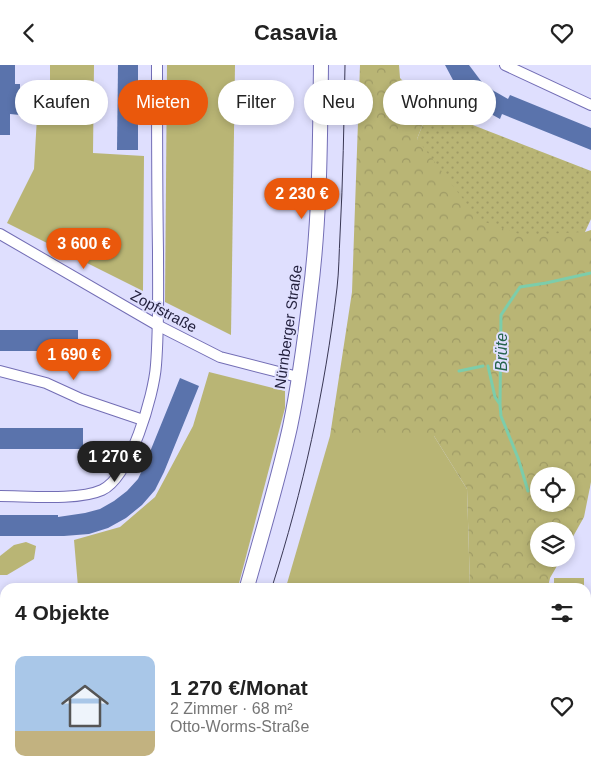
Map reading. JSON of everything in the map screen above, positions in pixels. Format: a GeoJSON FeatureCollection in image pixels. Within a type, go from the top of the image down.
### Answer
{"type":"FeatureCollection","features":[{"type":"Feature","properties":{"kind":"street"},"geometry":{"type":"LineString","coordinates":[[0,495],[77,495],[103,490],[116,479],[124,467],[150,402],[156,365],[157,325],[157,65]]}},
{"type":"Feature","properties":{"kind":"street","name":"Nürnberger Straße"},"geometry":{"type":"LineString","coordinates":[[248,583],[290,425],[311,294],[318,208],[322,65]]}},
{"type":"Feature","properties":{"kind":"street"},"geometry":{"type":"LineString","coordinates":[[505,65],[591,105]]}},
{"type":"Feature","properties":{"kind":"street","name":"Zopfstraße"},"geometry":{"type":"LineString","coordinates":[[0,234],[157,325],[220,357],[298,377]]}},
{"type":"Feature","properties":{"kind":"street"},"geometry":{"type":"LineString","coordinates":[[0,371],[46,383],[81,399],[143,420]]}},
{"type":"Feature","properties":{"kind":"green space"},"geometry":{"type":"Polygon","coordinates":[[[50,65],[94,65],[94,80],[50,80],[50,65]]]}},
{"type":"Feature","properties":{"kind":"green space"},"geometry":{"type":"Polygon","coordinates":[[[167,65],[235,65],[235,80],[218,80],[218,125],[234,125],[231,335],[165,302],[166,125],[208,125],[208,80],[167,80],[167,65]]]}},
{"type":"Feature","properties":{"kind":"green space"},"geometry":{"type":"Polygon","coordinates":[[[360,65],[399,65],[400,78],[402,80],[383,80],[383,125],[422,125],[417,139],[585,232],[591,230],[591,482],[584,517],[575,533],[575,522],[530,522],[530,567],[556,567],[549,583],[470,583],[467,489],[434,436],[330,436],[352,292],[358,125],[373,125],[373,80],[359,80],[360,65]]]}},
{"type":"Feature","properties":{"kind":"green space"},"geometry":{"type":"Polygon","coordinates":[[[37,125],[93,125],[93,153],[144,156],[143,291],[7,223],[34,169],[37,125]]]}},
{"type":"Feature","properties":{"kind":"green space"},"geometry":{"type":"Polygon","coordinates":[[[422,125],[473,125],[591,171],[591,219],[585,232],[522,235],[479,220],[417,139],[422,125]]]}},
{"type":"Feature","properties":{"kind":"green space"},"geometry":{"type":"Polygon","coordinates":[[[209,372],[285,391],[285,408],[239,583],[78,583],[74,540],[120,527],[155,497],[193,426],[209,372]]]}},
{"type":"Feature","properties":{"kind":"green space"},"geometry":{"type":"Polygon","coordinates":[[[330,436],[434,436],[467,489],[470,583],[287,583],[330,436]]]}},
{"type":"Feature","properties":{"kind":"green space"},"geometry":{"type":"Polygon","coordinates":[[[26,542],[36,546],[34,559],[7,575],[0,575],[0,556],[14,545],[26,542]]]}},
{"type":"Feature","properties":{"kind":"green space"},"geometry":{"type":"Polygon","coordinates":[[[554,578],[584,578],[584,583],[554,583],[554,578]]]}},
{"type":"Feature","properties":{"kind":"building"},"geometry":{"type":"Polygon","coordinates":[[[0,65],[15,65],[15,114],[10,114],[10,135],[0,135],[0,65]]]}},
{"type":"Feature","properties":{"kind":"building"},"geometry":{"type":"Polygon","coordinates":[[[118,65],[138,65],[138,80],[118,80],[118,125],[138,125],[138,150],[117,150],[118,65]]]}},
{"type":"Feature","properties":{"kind":"building"},"geometry":{"type":"Polygon","coordinates":[[[445,65],[469,65],[480,80],[453,80],[445,65]]]}},
{"type":"Feature","properties":{"kind":"building"},"geometry":{"type":"Polygon","coordinates":[[[496,92],[508,99],[510,95],[591,128],[591,150],[502,114],[500,119],[496,117],[496,92]]]}},
{"type":"Feature","properties":{"kind":"building"},"geometry":{"type":"Polygon","coordinates":[[[0,330],[78,330],[78,351],[0,351],[0,330]]]}},
{"type":"Feature","properties":{"kind":"building"},"geometry":{"type":"Polygon","coordinates":[[[180,378],[199,386],[164,472],[155,490],[142,505],[126,518],[108,528],[89,534],[0,536],[0,515],[58,515],[58,517],[85,513],[100,509],[127,491],[138,479],[180,378]]]}},
{"type":"Feature","properties":{"kind":"building"},"geometry":{"type":"Polygon","coordinates":[[[0,428],[83,428],[83,449],[0,449],[0,428]]]}},
{"type":"Feature","properties":{"kind":"waterway","name":"Brüte"},"geometry":{"type":"LineString","coordinates":[[528,491],[518,458],[501,416],[501,315],[520,287],[591,273]]}},
{"type":"Feature","properties":{"kind":"waterway"},"geometry":{"type":"LineString","coordinates":[[459,371],[483,366]]}},
{"type":"Feature","properties":{"kind":"waterway"},"geometry":{"type":"LineString","coordinates":[[488,366],[495,397],[499,403]]}},
{"type":"Feature","properties":{"kind":"tram line"},"geometry":{"type":"LineString","coordinates":[[273,583],[294,514],[312,439],[332,326],[339,269],[345,65]]}}]}
